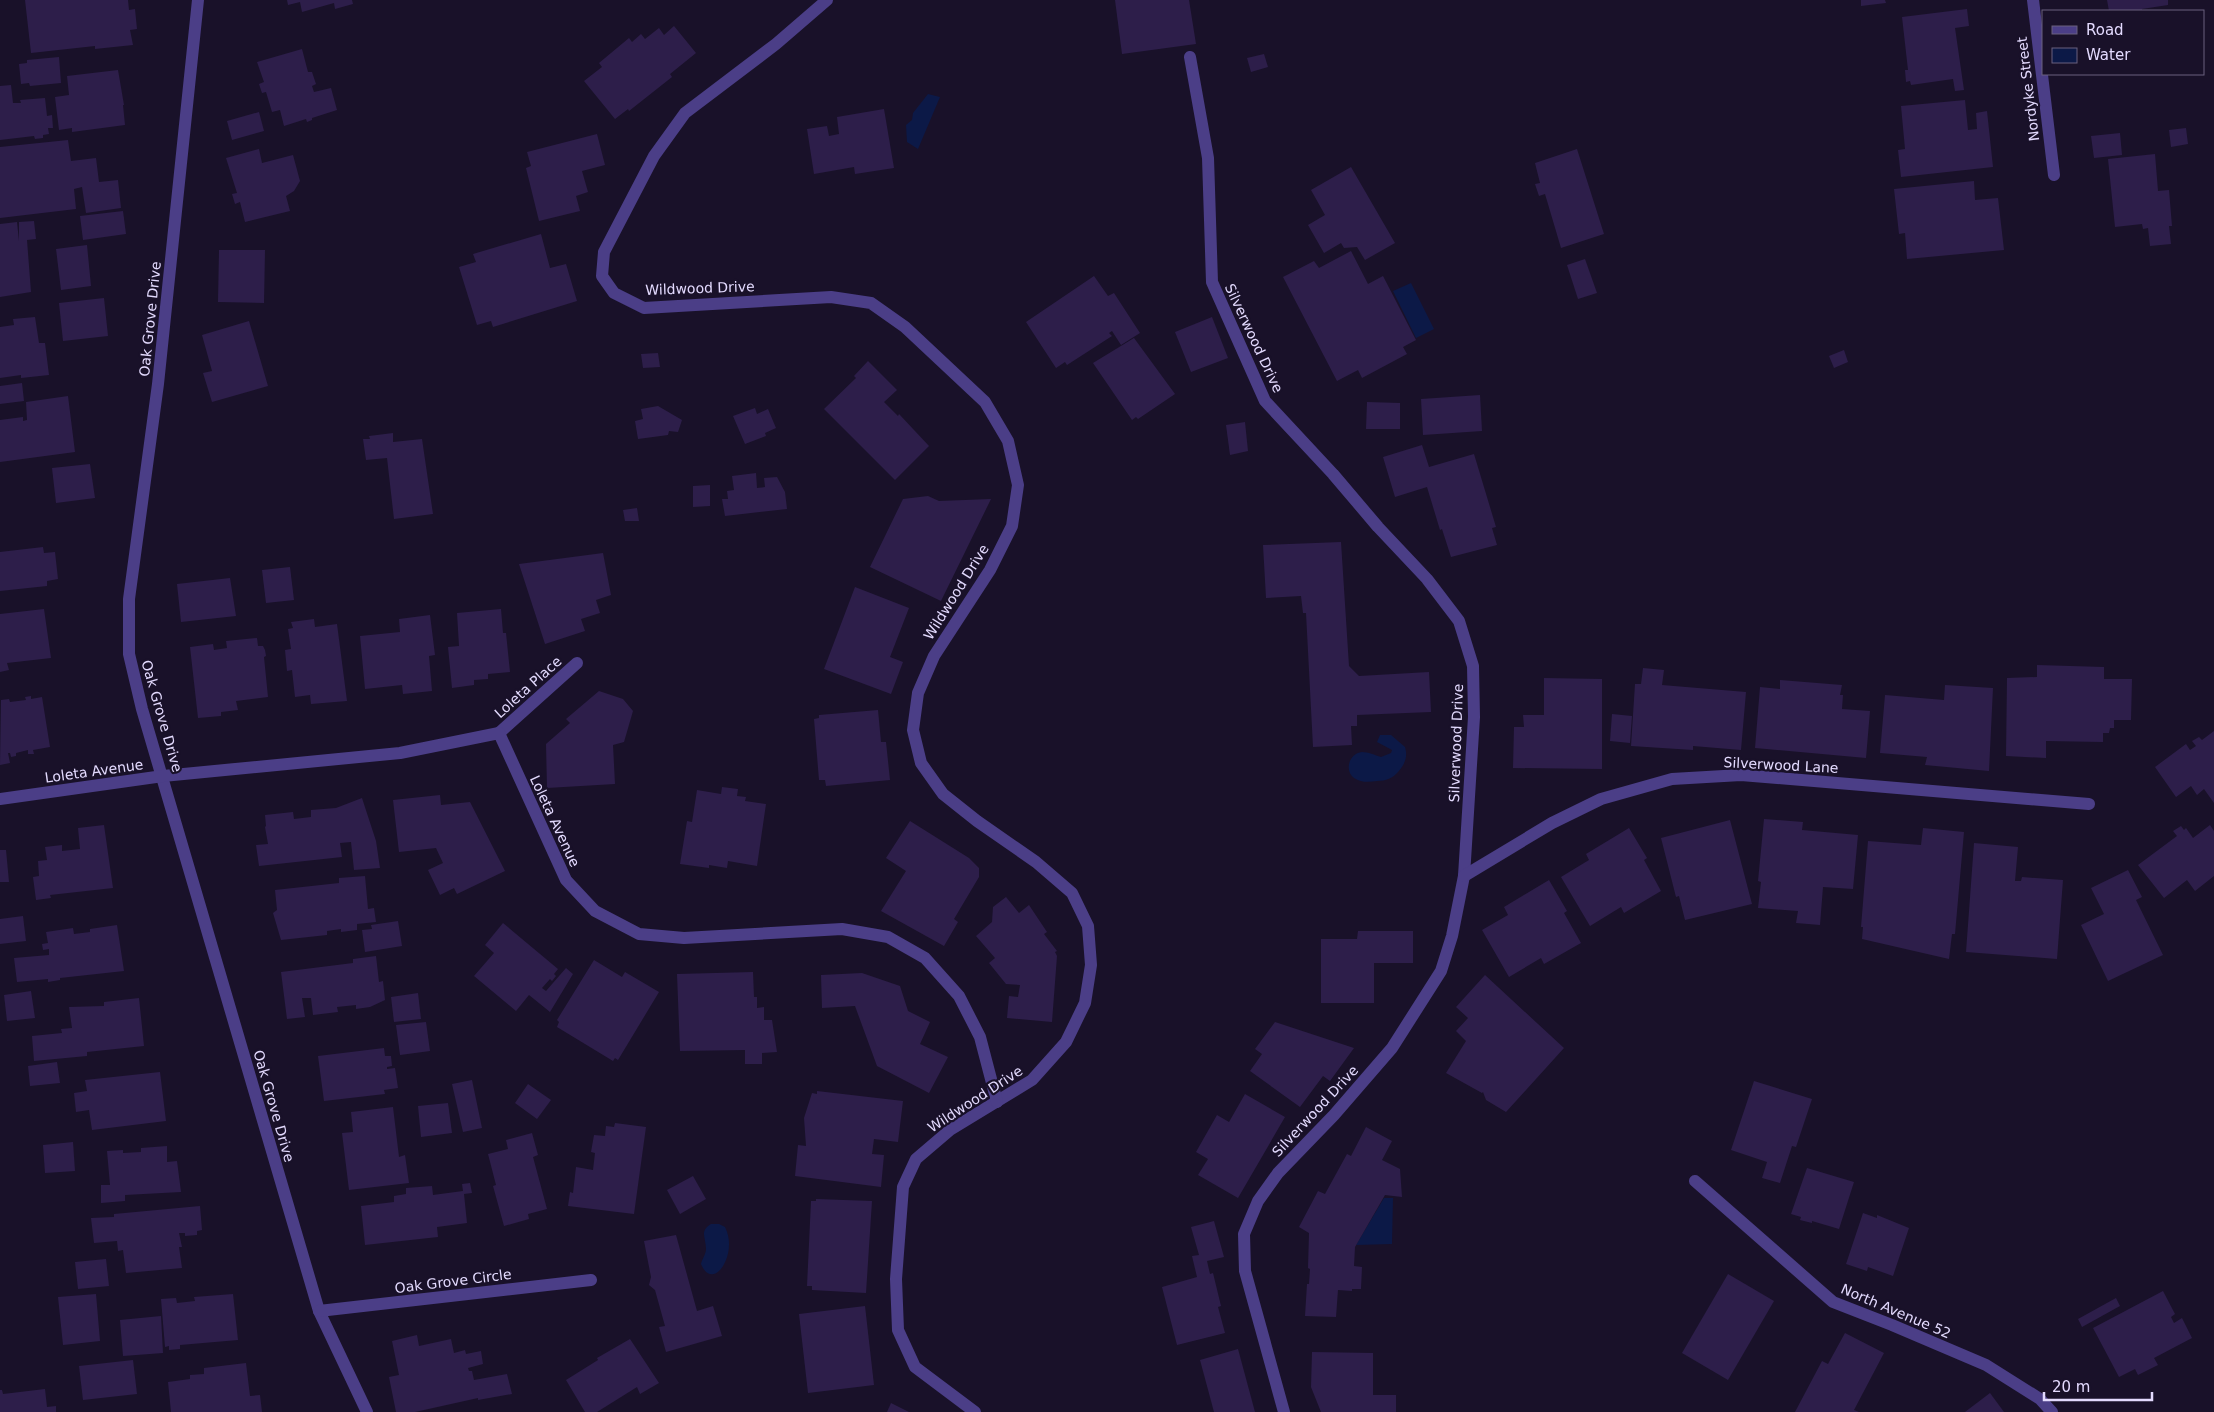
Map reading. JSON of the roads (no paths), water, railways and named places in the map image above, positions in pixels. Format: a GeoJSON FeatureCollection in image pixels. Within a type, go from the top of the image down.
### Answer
{"type":"FeatureCollection","features":[{"type":"Feature","properties":{"kind":"street","name":"Oak Grove Drive"},"geometry":{"type":"LineString","coordinates":[[198,0],[158,384],[128,617],[129,654],[135,685],[319,1311],[367,1412]]}},
{"type":"Feature","properties":{"kind":"street","name":"Wildwood Drive"},"geometry":{"type":"LineString","coordinates":[[826,0],[776,44],[685,112],[654,156],[604,252],[602,276],[614,293],[644,308],[831,297],[871,303],[905,327],[985,402],[1008,441],[1018,485],[1012,526],[990,570],[934,656],[918,693],[913,730],[921,763],[943,794],[977,821],[1036,862],[1072,893],[1088,926],[1091,965],[1085,1003],[1066,1042],[1032,1080],[950,1130],[916,1159],[903,1187],[896,1279],[898,1330],[915,1367],[974,1412]]}},
{"type":"Feature","properties":{"kind":"street","name":"Nordyke Street"},"geometry":{"type":"LineString","coordinates":[[2033,0],[2054,175]]}},
{"type":"Feature","properties":{"kind":"street","name":"Silverwood Drive"},"geometry":{"type":"LineString","coordinates":[[1190,57],[1208,158],[1212,282],[1265,400],[1427,579],[1459,621],[1473,666],[1474,716],[1464,876],[1452,936],[1441,971],[1392,1048],[1334,1115],[1278,1173],[1258,1201],[1244,1234],[1245,1271],[1284,1412]]}},
{"type":"Feature","properties":{"kind":"street","name":"Loleta Place"},"geometry":{"type":"LineString","coordinates":[[499,733],[578,663]]}},
{"type":"Feature","properties":{"kind":"street","name":"Loleta Avenue"},"geometry":{"type":"LineString","coordinates":[[0,799],[163,776],[400,753],[499,733],[566,880],[594,911],[639,934],[684,938],[842,929],[888,937],[924,958],[959,996],[980,1037],[997,1102]]}},
{"type":"Feature","properties":{"kind":"street","name":"Silverwood Lane"},"geometry":{"type":"LineString","coordinates":[[1464,876],[1552,822],[1601,799],[1672,779],[1741,775],[2088,804]]}},
{"type":"Feature","properties":{"kind":"street","name":"North Avenue 52"},"geometry":{"type":"LineString","coordinates":[[1695,1181],[1833,1302],[1892,1324],[1986,1365],[2040,1399],[2052,1412]]}},
{"type":"Feature","properties":{"kind":"street","name":"Oak Grove Circle"},"geometry":{"type":"LineString","coordinates":[[319,1311],[590,1280]]}},
{"type":"Feature","properties":{"kind":"water"},"geometry":{"type":"Polygon","coordinates":[[[928,94],[940,97],[918,149],[907,142],[906,125],[912,120],[913,113],[928,94]]]}},
{"type":"Feature","properties":{"kind":"water"},"geometry":{"type":"Polygon","coordinates":[[[1411,283],[1434,329],[1416,338],[1393,291],[1411,283]]]}},
{"type":"Feature","properties":{"kind":"water"},"geometry":{"type":"Polygon","coordinates":[[[1380,735],[1391,735],[1405,747],[1406,757],[1404,763],[1396,774],[1386,780],[1368,782],[1357,780],[1349,771],[1349,763],[1354,756],[1362,752],[1381,757],[1391,753],[1392,750],[1377,742],[1380,735]]]}},
{"type":"Feature","properties":{"kind":"water"},"geometry":{"type":"Polygon","coordinates":[[[1384,1198],[1393,1198],[1392,1244],[1356,1245],[1384,1198]]]}},
{"type":"Feature","properties":{"kind":"water"},"geometry":{"type":"Polygon","coordinates":[[[711,1224],[719,1224],[725,1227],[729,1248],[723,1266],[718,1272],[712,1274],[706,1272],[701,1264],[706,1251],[704,1232],[711,1224]]]}}]}
